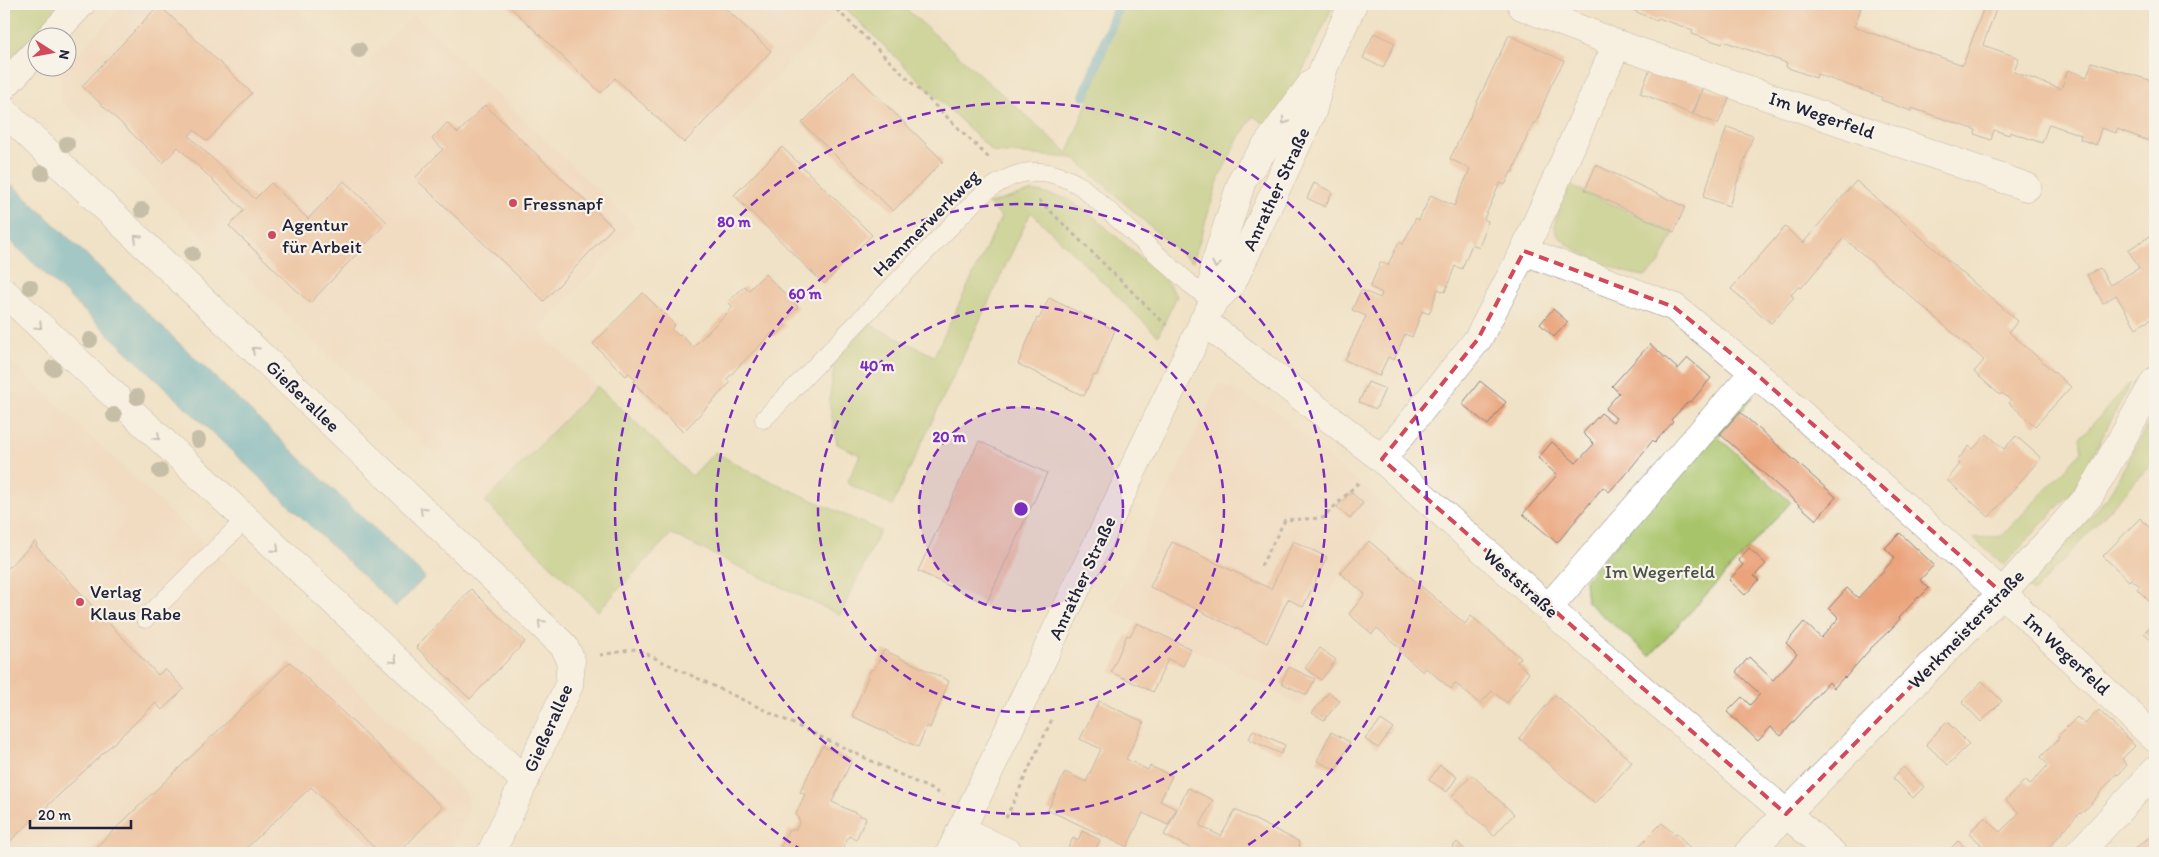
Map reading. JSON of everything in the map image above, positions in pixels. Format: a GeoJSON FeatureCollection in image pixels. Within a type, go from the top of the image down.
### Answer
{"type":"FeatureCollection","features":[{"type":"Feature","properties":{"kind":"street"},"geometry":{"type":"LineString","coordinates":[[58,28],[80,4]]}},
{"type":"Feature","properties":{"kind":"street","name":"Anrather Straße"},"geometry":{"type":"LineString","coordinates":[[956,841],[1208,312],[1232,283],[1312,112],[1324,67],[1352,4]]}},
{"type":"Feature","properties":{"kind":"street","name":"Im Wegerfeld"},"geometry":{"type":"LineString","coordinates":[[1522,6],[1617,44],[2027,187]]}},
{"type":"Feature","properties":{"kind":"street"},"geometry":{"type":"LineString","coordinates":[[1382,460],[1478,339],[1524,251],[1617,44]]}},
{"type":"Feature","properties":{"kind":"street"},"geometry":{"type":"LineString","coordinates":[[4,86],[28,61]]}},
{"type":"Feature","properties":{"kind":"street","name":"Gießerallee"},"geometry":{"type":"LineString","coordinates":[[4,111],[559,640],[571,660],[569,686],[525,781],[4,292]]}},
{"type":"Feature","properties":{"kind":"street","name":"Im Wegerfeld"},"geometry":{"type":"LineString","coordinates":[[1524,251],[1674,307],[1754,372],[2002,593],[2155,738]]}},
{"type":"Feature","properties":{"kind":"street","name":"Weststraße"},"geometry":{"type":"LineString","coordinates":[[1208,312],[1382,460],[1548,608],[1832,853]]}},
{"type":"Feature","properties":{"kind":"street"},"geometry":{"type":"LineString","coordinates":[[1548,608],[1754,372]]}},
{"type":"Feature","properties":{"kind":"street","name":"Werkmeisterstraße"},"geometry":{"type":"LineString","coordinates":[[1748,853],[2002,593],[2090,495],[2155,381]]}},
{"type":"Feature","properties":{"kind":"street"},"geometry":{"type":"LineString","coordinates":[[2079,853],[2155,771]]}},
{"type":"Feature","properties":{"kind":"street"},"geometry":{"type":"LineString","coordinates":[[491,853],[525,781]]}},
{"type":"Feature","properties":{"kind":"street"},"geometry":{"type":"LineString","coordinates":[[956,841],[1009,853]]}},
{"type":"Feature","properties":{"kind":"lane","name":"Hammerwerkweg"},"geometry":{"type":"LineString","coordinates":[[764,419],[978,198],[998,182],[1024,172],[1041,171],[1054,173],[1068,178],[1082,187],[1190,284],[1208,312]]}},
{"type":"Feature","properties":{"kind":"lane"},"geometry":{"type":"LineString","coordinates":[[145,619],[245,520]]}},
{"type":"Feature","properties":{"kind":"path"},"geometry":{"type":"LineString","coordinates":[[1261,566],[1285,520],[1323,518],[1382,460]]}},
{"type":"Feature","properties":{"kind":"path"},"geometry":{"type":"LineString","coordinates":[[571,660],[636,649],[948,798]]}},
{"type":"Feature","properties":{"kind":"highlighted area"},"geometry":{"type":"Polygon","coordinates":[[[1524,251],[1674,307],[1754,372],[2002,593],[1786,814],[1382,459],[1478,339],[1524,251]]]}},
{"type":"Feature","properties":{"kind":"shaded area"},"geometry":{"type":"Polygon","coordinates":[[[124,4],[291,4],[360,70],[413,15],[636,226],[538,330],[597,386],[485,502],[61,101],[60,78],[78,78],[78,53],[124,4]]]}},
{"type":"Feature","properties":{"kind":"shaded area"},"geometry":{"type":"Polygon","coordinates":[[[505,4],[819,4],[833,17],[699,159],[616,80],[601,95],[505,4]]]}},
{"type":"Feature","properties":{"kind":"shaded area"},"geometry":{"type":"Polygon","coordinates":[[[4,354],[467,794],[469,809],[449,853],[4,853],[4,354]]]}},
{"type":"Feature","properties":{"kind":"shaded area"},"geometry":{"type":"Polygon","coordinates":[[[1219,383],[1274,410],[1393,513],[1340,573],[1290,666],[1315,679],[1302,707],[1245,675],[1111,610],[1219,383]]]}},
{"type":"Feature","properties":{"kind":"green space"},"geometry":{"type":"Polygon","coordinates":[[[8,4],[63,4],[40,28],[28,28],[28,40],[4,65],[4,8],[8,4]]]}},
{"type":"Feature","properties":{"kind":"green space"},"geometry":{"type":"Polygon","coordinates":[[[841,4],[904,4],[904,7],[1068,153],[1124,4],[1334,4],[1292,93],[1268,126],[1253,116],[1237,141],[1219,178],[1193,262],[1180,253],[1074,158],[993,152],[841,4]]]}},
{"type":"Feature","properties":{"kind":"green space"},"geometry":{"type":"Polygon","coordinates":[[[1571,185],[1674,233],[1658,266],[1645,276],[1631,273],[1597,261],[1565,242],[1558,235],[1555,223],[1560,206],[1571,185]]]}},
{"type":"Feature","properties":{"kind":"green space"},"geometry":{"type":"Polygon","coordinates":[[[1033,191],[1066,198],[1093,216],[1164,279],[1177,296],[1158,336],[1031,212],[892,506],[847,483],[860,455],[837,444],[829,401],[835,361],[869,324],[934,356],[1001,217],[988,204],[1033,191]]]}},
{"type":"Feature","properties":{"kind":"green space"},"geometry":{"type":"Polygon","coordinates":[[[2131,382],[2077,486],[2004,565],[1973,538],[2002,536],[2082,451],[2080,438],[2131,382]]]}},
{"type":"Feature","properties":{"kind":"green space"},"geometry":{"type":"Polygon","coordinates":[[[597,386],[692,476],[715,452],[745,469],[880,531],[840,615],[671,534],[598,611],[485,502],[597,386]]]}},
{"type":"Feature","properties":{"kind":"green space"},"geometry":{"type":"Polygon","coordinates":[[[1753,397],[1718,437],[1791,502],[1650,656],[1587,602],[1585,580],[1738,404],[1753,397]]]}},
{"type":"Feature","properties":{"kind":"green space"},"geometry":{"type":"Polygon","coordinates":[[[2155,411],[2155,460],[2034,592],[2027,586],[2108,497],[2155,411]]]}},
{"type":"Feature","properties":{"kind":"water"},"geometry":{"type":"Polygon","coordinates":[[[13,185],[425,577],[396,607],[4,235],[4,194],[13,185]]]}},
{"type":"Feature","properties":{"kind":"building"},"geometry":{"type":"Polygon","coordinates":[[[507,4],[721,4],[771,51],[684,143],[615,78],[601,93],[507,4]]]}},
{"type":"Feature","properties":{"kind":"building"},"geometry":{"type":"Polygon","coordinates":[[[1619,4],[1848,4],[1861,8],[1854,27],[1963,65],[1985,4],[1998,4],[1983,45],[2019,58],[2014,72],[2061,89],[2068,70],[2087,77],[2092,62],[2155,82],[2155,123],[2149,141],[2117,129],[2116,133],[2101,128],[2096,145],[2080,139],[2081,135],[2049,124],[2042,143],[2010,132],[2009,135],[1994,130],[1991,140],[1975,134],[1976,130],[1912,108],[1911,111],[1881,100],[1882,97],[1817,74],[1816,78],[1786,67],[1787,63],[1723,41],[1722,44],[1692,34],[1693,30],[1658,18],[1657,21],[1619,4]]]}},
{"type":"Feature","properties":{"kind":"building"},"geometry":{"type":"Polygon","coordinates":[[[159,5],[252,93],[207,141],[194,130],[189,136],[255,199],[271,183],[308,219],[344,181],[387,222],[310,303],[229,226],[244,210],[178,147],[163,163],[82,86],[159,5]]]}},
{"type":"Feature","properties":{"kind":"building"},"geometry":{"type":"Polygon","coordinates":[[[1374,33],[1395,43],[1383,68],[1363,58],[1374,33]]]}},
{"type":"Feature","properties":{"kind":"building"},"geometry":{"type":"Polygon","coordinates":[[[1509,35],[1564,61],[1551,85],[1536,123],[1534,122],[1528,134],[1513,172],[1511,172],[1505,185],[1500,183],[1484,219],[1488,221],[1479,248],[1472,244],[1462,269],[1455,266],[1445,292],[1438,289],[1429,314],[1422,311],[1412,337],[1405,334],[1394,360],[1388,357],[1379,376],[1345,360],[1366,316],[1352,310],[1361,290],[1380,298],[1382,293],[1370,287],[1381,262],[1388,265],[1399,242],[1403,244],[1416,218],[1419,220],[1431,195],[1454,206],[1470,169],[1450,159],[1509,35]]]}},
{"type":"Feature","properties":{"kind":"building"},"geometry":{"type":"Polygon","coordinates":[[[1651,67],[1703,86],[1692,114],[1640,93],[1651,67]]]}},
{"type":"Feature","properties":{"kind":"building"},"geometry":{"type":"Polygon","coordinates":[[[853,72],[943,161],[893,211],[802,123],[853,72]]]}},
{"type":"Feature","properties":{"kind":"building"},"geometry":{"type":"Polygon","coordinates":[[[1704,88],[1730,96],[1718,124],[1693,114],[1704,88]]]}},
{"type":"Feature","properties":{"kind":"building"},"geometry":{"type":"Polygon","coordinates":[[[485,105],[613,227],[544,301],[415,178],[443,149],[432,139],[447,123],[458,133],[485,105]]]}},
{"type":"Feature","properties":{"kind":"building"},"geometry":{"type":"Polygon","coordinates":[[[1727,127],[1753,136],[1729,206],[1703,197],[1727,127]]]}},
{"type":"Feature","properties":{"kind":"building"},"geometry":{"type":"Polygon","coordinates":[[[782,147],[872,235],[824,284],[734,195],[782,147]]]}},
{"type":"Feature","properties":{"kind":"building"},"geometry":{"type":"Polygon","coordinates":[[[1596,165],[1685,207],[1674,232],[1585,190],[1596,165]]]}},
{"type":"Feature","properties":{"kind":"building"},"geometry":{"type":"Polygon","coordinates":[[[1856,181],[2018,321],[2009,332],[2071,387],[2035,426],[2009,403],[2011,400],[2002,393],[2000,395],[1974,372],[1984,360],[1844,238],[1801,288],[1799,286],[1791,295],[1794,297],[1771,323],[1731,289],[1785,227],[1803,243],[1856,181]]]}},
{"type":"Feature","properties":{"kind":"building"},"geometry":{"type":"Polygon","coordinates":[[[1314,183],[1332,192],[1325,207],[1307,198],[1314,183]]]}},
{"type":"Feature","properties":{"kind":"building"},"geometry":{"type":"Polygon","coordinates":[[[2155,233],[2155,317],[2136,328],[2116,295],[2103,303],[2087,275],[2100,268],[2110,285],[2139,268],[2128,250],[2155,233]]]}},
{"type":"Feature","properties":{"kind":"building"},"geometry":{"type":"Polygon","coordinates":[[[765,274],[798,307],[783,323],[786,326],[775,337],[772,333],[739,366],[727,379],[730,383],[683,432],[633,382],[636,380],[629,373],[626,376],[593,344],[643,293],[675,325],[671,329],[679,336],[680,334],[693,347],[733,307],[728,302],[745,286],[749,290],[765,274]]]}},
{"type":"Feature","properties":{"kind":"building"},"geometry":{"type":"Polygon","coordinates":[[[1049,298],[1115,330],[1096,376],[1093,375],[1084,396],[1018,364],[1037,318],[1039,319],[1049,298]]]}},
{"type":"Feature","properties":{"kind":"building"},"geometry":{"type":"Polygon","coordinates":[[[1553,309],[1568,322],[1554,337],[1540,324],[1553,309]]]}},
{"type":"Feature","properties":{"kind":"building"},"geometry":{"type":"Polygon","coordinates":[[[1650,344],[1678,369],[1688,358],[1711,378],[1691,402],[1689,401],[1671,420],[1673,422],[1655,442],[1653,440],[1619,483],[1609,492],[1603,487],[1557,543],[1523,514],[1557,475],[1538,458],[1552,442],[1576,463],[1594,444],[1583,433],[1601,413],[1613,422],[1616,418],[1605,409],[1619,393],[1612,386],[1650,344]]]}},
{"type":"Feature","properties":{"kind":"building"},"geometry":{"type":"Polygon","coordinates":[[[1480,381],[1506,402],[1488,425],[1462,404],[1480,381]]]}},
{"type":"Feature","properties":{"kind":"building"},"geometry":{"type":"Polygon","coordinates":[[[1368,382],[1385,389],[1376,409],[1359,402],[1368,382]]]}},
{"type":"Feature","properties":{"kind":"building"},"geometry":{"type":"Polygon","coordinates":[[[1740,412],[1836,497],[1816,520],[1720,434],[1740,412]]]}},
{"type":"Feature","properties":{"kind":"building"},"geometry":{"type":"Polygon","coordinates":[[[1987,434],[2004,449],[2016,436],[2041,458],[1989,517],[1947,480],[1960,464],[1957,461],[1969,446],[1973,449],[1987,434]]]}},
{"type":"Feature","properties":{"kind":"building"},"geometry":{"type":"Polygon","coordinates":[[[979,441],[1047,473],[986,604],[918,571],[979,441]]]}},
{"type":"Feature","properties":{"kind":"building"},"geometry":{"type":"Polygon","coordinates":[[[1351,492],[1363,503],[1350,519],[1337,507],[1351,492]]]}},
{"type":"Feature","properties":{"kind":"building"},"geometry":{"type":"Polygon","coordinates":[[[2140,518],[2155,533],[2155,607],[2137,589],[2140,586],[2131,579],[2129,581],[2103,556],[2140,518]]]}},
{"type":"Feature","properties":{"kind":"building"},"geometry":{"type":"Polygon","coordinates":[[[1900,533],[1934,565],[1920,580],[1929,588],[1918,597],[1845,678],[1834,688],[1829,682],[1781,736],[1771,727],[1758,741],[1727,712],[1742,697],[1750,705],[1760,694],[1736,672],[1749,657],[1773,680],[1797,654],[1786,643],[1804,622],[1821,638],[1839,618],[1829,608],[1847,588],[1858,598],[1895,558],[1885,548],[1900,533]]]}},
{"type":"Feature","properties":{"kind":"building"},"geometry":{"type":"Polygon","coordinates":[[[36,541],[36,546],[158,675],[165,669],[184,689],[162,710],[156,703],[4,847],[4,572],[36,541]]]}},
{"type":"Feature","properties":{"kind":"building"},"geometry":{"type":"Polygon","coordinates":[[[1293,541],[1327,557],[1303,607],[1288,599],[1267,643],[1150,587],[1172,542],[1271,589],[1293,541]]]}},
{"type":"Feature","properties":{"kind":"building"},"geometry":{"type":"Polygon","coordinates":[[[1369,541],[1465,624],[1471,616],[1521,658],[1517,662],[1529,673],[1507,703],[1492,691],[1480,704],[1455,683],[1451,689],[1426,668],[1423,672],[1377,628],[1372,634],[1349,614],[1365,594],[1340,573],[1369,541]]]}},
{"type":"Feature","properties":{"kind":"building"},"geometry":{"type":"Polygon","coordinates":[[[1749,548],[1766,564],[1754,576],[1759,580],[1745,595],[1729,580],[1743,565],[1738,560],[1749,548]]]}},
{"type":"Feature","properties":{"kind":"building"},"geometry":{"type":"Polygon","coordinates":[[[471,589],[525,642],[470,699],[416,647],[471,589]]]}},
{"type":"Feature","properties":{"kind":"building"},"geometry":{"type":"Polygon","coordinates":[[[2155,621],[2155,643],[2144,633],[2155,621]]]}},
{"type":"Feature","properties":{"kind":"building"},"geometry":{"type":"Polygon","coordinates":[[[1137,623],[1191,649],[1183,666],[1168,659],[1153,692],[1111,672],[1127,635],[1130,636],[1137,623]]]}},
{"type":"Feature","properties":{"kind":"building"},"geometry":{"type":"Polygon","coordinates":[[[1320,648],[1336,660],[1321,680],[1305,668],[1320,648]]]}},
{"type":"Feature","properties":{"kind":"building"},"geometry":{"type":"Polygon","coordinates":[[[884,650],[949,681],[930,728],[927,726],[918,747],[852,716],[871,669],[874,670],[884,650]]]}},
{"type":"Feature","properties":{"kind":"building"},"geometry":{"type":"Polygon","coordinates":[[[290,662],[442,807],[399,853],[380,853],[311,787],[241,853],[90,853],[290,662]]]}},
{"type":"Feature","properties":{"kind":"building"},"geometry":{"type":"Polygon","coordinates":[[[1289,667],[1315,679],[1307,695],[1281,683],[1289,667]]]}},
{"type":"Feature","properties":{"kind":"building"},"geometry":{"type":"Polygon","coordinates":[[[1982,681],[2002,701],[1981,722],[1962,702],[1982,681]]]}},
{"type":"Feature","properties":{"kind":"building"},"geometry":{"type":"Polygon","coordinates":[[[1329,692],[1340,701],[1324,720],[1312,713],[1329,692]]]}},
{"type":"Feature","properties":{"kind":"building"},"geometry":{"type":"Polygon","coordinates":[[[1555,695],[1632,762],[1595,804],[1519,738],[1555,695]]]}},
{"type":"Feature","properties":{"kind":"building"},"geometry":{"type":"Polygon","coordinates":[[[1099,701],[1144,722],[1126,759],[1148,770],[1150,766],[1172,776],[1160,801],[1176,809],[1168,825],[1143,813],[1127,847],[1048,810],[1065,772],[1086,782],[1101,749],[1080,739],[1099,701]]]}},
{"type":"Feature","properties":{"kind":"building"},"geometry":{"type":"Polygon","coordinates":[[[2099,710],[2135,746],[2122,759],[2127,765],[2118,775],[2116,774],[2090,805],[2079,813],[2044,853],[1971,853],[1981,844],[1969,833],[1985,817],[2000,832],[2019,813],[2006,800],[2025,780],[2030,785],[2048,765],[2041,757],[2077,717],[2085,724],[2099,710]]]}},
{"type":"Feature","properties":{"kind":"building"},"geometry":{"type":"Polygon","coordinates":[[[1381,720],[1393,728],[1378,748],[1365,739],[1381,720]]]}},
{"type":"Feature","properties":{"kind":"building"},"geometry":{"type":"Polygon","coordinates":[[[1947,722],[1969,744],[1948,765],[1926,744],[1947,722]]]}},
{"type":"Feature","properties":{"kind":"building"},"geometry":{"type":"Polygon","coordinates":[[[1253,730],[1285,745],[1281,754],[1249,739],[1253,730]]]}},
{"type":"Feature","properties":{"kind":"building"},"geometry":{"type":"Polygon","coordinates":[[[1331,732],[1350,742],[1336,770],[1317,761],[1331,732]]]}},
{"type":"Feature","properties":{"kind":"building"},"geometry":{"type":"Polygon","coordinates":[[[822,746],[852,760],[832,802],[866,818],[856,840],[849,836],[841,853],[778,853],[788,831],[796,829],[800,822],[796,814],[805,794],[800,792],[822,746]]]}},
{"type":"Feature","properties":{"kind":"building"},"geometry":{"type":"Polygon","coordinates":[[[1440,765],[1457,777],[1447,792],[1429,780],[1440,765]]]}},
{"type":"Feature","properties":{"kind":"building"},"geometry":{"type":"Polygon","coordinates":[[[1903,767],[1924,787],[1913,798],[1893,778],[1903,767]]]}},
{"type":"Feature","properties":{"kind":"building"},"geometry":{"type":"Polygon","coordinates":[[[1472,775],[1514,814],[1494,836],[1452,796],[1472,775]]]}},
{"type":"Feature","properties":{"kind":"building"},"geometry":{"type":"Polygon","coordinates":[[[1188,788],[1213,800],[1200,826],[1221,836],[1235,810],[1298,841],[1300,847],[1297,853],[1200,853],[1164,835],[1188,788]]]}},
{"type":"Feature","properties":{"kind":"building"},"geometry":{"type":"Polygon","coordinates":[[[1662,823],[1675,835],[1677,833],[1693,853],[1632,853],[1662,823]]]}},
{"type":"Feature","properties":{"kind":"building"},"geometry":{"type":"Polygon","coordinates":[[[1082,831],[1100,840],[1094,853],[1080,853],[1068,848],[1073,838],[1078,841],[1082,831]]]}},
{"type":"Feature","properties":{"kind":"building"},"geometry":{"type":"Polygon","coordinates":[[[2155,833],[2155,853],[2129,853],[2151,836],[2155,833]]]}},
{"type":"Feature","properties":{"kind":"building"},"geometry":{"type":"Polygon","coordinates":[[[1958,841],[1971,853],[1946,853],[1958,841]]]}},
{"type":"Feature","properties":{"kind":"building"},"geometry":{"type":"Polygon","coordinates":[[[1457,842],[1469,853],[1448,853],[1457,842]]]}},
{"type":"Feature","properties":{"kind":"waterway"},"geometry":{"type":"LineString","coordinates":[[1084,96],[1119,4]]}},
{"type":"Feature","properties":{"kind":"place","name":"Fressnapf"},"geometry":{"type":"Point","coordinates":[513,203]}},
{"type":"Feature","properties":{"kind":"place","name":"Agentur für Arbeit"},"geometry":{"type":"Point","coordinates":[272,235]}},
{"type":"Feature","properties":{"kind":"place","name":"Verlag Klaus Rabe"},"geometry":{"type":"Point","coordinates":[80,602]}}]}
